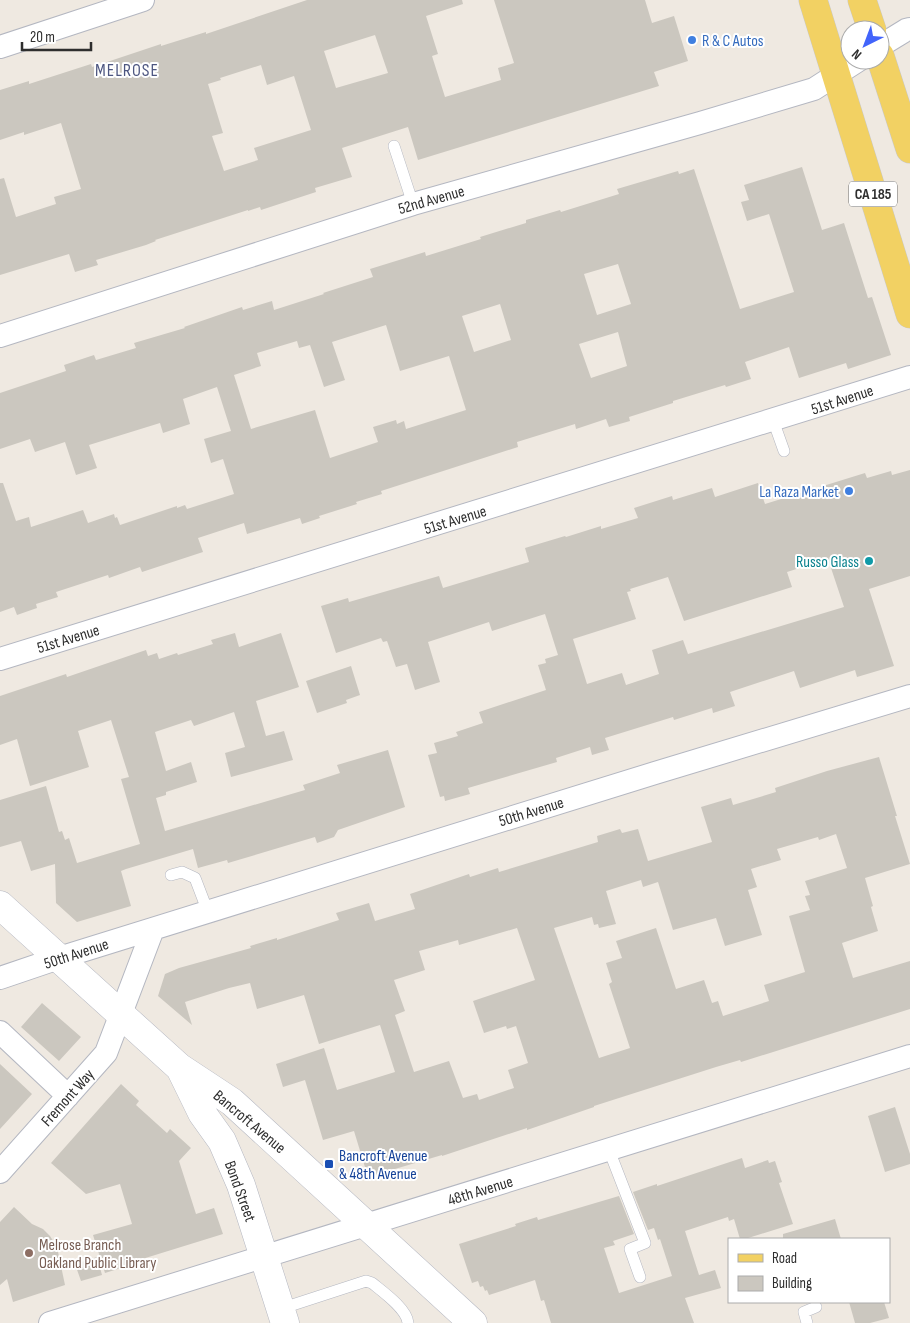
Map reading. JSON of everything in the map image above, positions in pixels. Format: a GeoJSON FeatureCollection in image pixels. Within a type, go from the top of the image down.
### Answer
{"type":"FeatureCollection","features":[{"type":"Feature","properties":{"kind":"main road","name":"CA 185"},"geometry":{"type":"LineString","coordinates":[[813,0],[910,314]]}},
{"type":"Feature","properties":{"kind":"main road"},"geometry":{"type":"LineString","coordinates":[[862,0],[869,20]]}},
{"type":"Feature","properties":{"kind":"main road"},"geometry":{"type":"LineString","coordinates":[[885,70],[910,149]]}},
{"type":"Feature","properties":{"kind":"street"},"geometry":{"type":"LineString","coordinates":[[0,47],[143,0]]}},
{"type":"Feature","properties":{"kind":"street"},"geometry":{"type":"LineString","coordinates":[[890,40],[910,29]]}},
{"type":"Feature","properties":{"kind":"street","name":"52nd Avenue"},"geometry":{"type":"LineString","coordinates":[[0,336],[413,204],[814,89],[844,70]]}},
{"type":"Feature","properties":{"kind":"street","name":"51st Avenue"},"geometry":{"type":"LineString","coordinates":[[0,659],[910,377]]}},
{"type":"Feature","properties":{"kind":"street","name":"50th Avenue"},"geometry":{"type":"LineString","coordinates":[[0,978],[655,773],[910,696]]}},
{"type":"Feature","properties":{"kind":"street","name":"Bancroft Avenue"},"geometry":{"type":"LineString","coordinates":[[0,905],[179,1067],[232,1102],[473,1323]]}},
{"type":"Feature","properties":{"kind":"street"},"geometry":{"type":"LineString","coordinates":[[121,1014],[153,929]]}},
{"type":"Feature","properties":{"kind":"street","name":"Fremont Way"},"geometry":{"type":"LineString","coordinates":[[0,1172],[106,1053],[121,1014]]}},
{"type":"Feature","properties":{"kind":"street"},"geometry":{"type":"LineString","coordinates":[[0,1032],[68,1096]]}},
{"type":"Feature","properties":{"kind":"street","name":"48th Avenue"},"geometry":{"type":"LineString","coordinates":[[50,1323],[910,1056]]}},
{"type":"Feature","properties":{"kind":"street","name":"Bond Street"},"geometry":{"type":"LineString","coordinates":[[179,1067],[202,1113],[222,1141],[237,1176],[282,1316]]}},
{"type":"Feature","properties":{"kind":"lane"},"geometry":{"type":"LineString","coordinates":[[394,146],[413,204]]}},
{"type":"Feature","properties":{"kind":"lane"},"geometry":{"type":"LineString","coordinates":[[773,420],[784,451]]}},
{"type":"Feature","properties":{"kind":"lane"},"geometry":{"type":"LineString","coordinates":[[171,875],[182,872],[194,878],[208,912]]}},
{"type":"Feature","properties":{"kind":"lane"},"geometry":{"type":"LineString","coordinates":[[609,1150],[645,1243],[630,1249],[640,1277]]}},
{"type":"Feature","properties":{"kind":"lane"},"geometry":{"type":"LineString","coordinates":[[282,1316],[366,1281],[372,1283],[403,1311],[408,1318],[408,1323]]}},
{"type":"Feature","properties":{"kind":"lane"},"geometry":{"type":"LineString","coordinates":[[807,1323],[804,1312],[816,1307]]}},
{"type":"Feature","properties":{"kind":"building"},"geometry":{"type":"Polygon","coordinates":[[[307,0],[462,0],[463,4],[426,16],[438,54],[432,56],[445,97],[501,80],[498,68],[514,63],[494,0],[645,0],[652,23],[674,16],[688,61],[654,72],[659,86],[418,160],[408,127],[342,148],[352,177],[315,188],[316,192],[261,210],[260,207],[248,210],[155,240],[146,245],[96,260],[98,265],[75,272],[69,254],[0,275],[0,179],[4,178],[16,217],[56,204],[54,197],[81,189],[61,123],[24,135],[24,132],[0,140],[0,90],[29,81],[29,84],[91,64],[92,67],[161,44],[161,46],[206,32],[206,34],[307,0]],[[375,35],[324,51],[336,88],[388,73],[375,35]],[[261,65],[220,78],[221,80],[208,84],[223,133],[212,136],[224,171],[258,160],[254,148],[311,130],[294,76],[267,85],[261,65]]]}},
{"type":"Feature","properties":{"kind":"building"},"geometry":{"type":"Polygon","coordinates":[[[802,167],[822,230],[844,223],[868,298],[872,297],[891,355],[848,369],[846,363],[799,378],[789,347],[745,362],[751,379],[673,401],[673,403],[629,417],[630,421],[609,427],[606,419],[576,429],[575,424],[517,442],[518,447],[381,491],[382,494],[356,502],[357,504],[319,516],[320,518],[302,524],[300,518],[247,534],[244,523],[198,538],[203,552],[142,572],[140,567],[109,578],[108,575],[56,592],[58,597],[36,604],[37,608],[17,615],[14,607],[0,612],[0,483],[3,483],[16,521],[29,517],[31,527],[83,510],[88,523],[114,514],[120,525],[177,506],[177,508],[185,505],[187,509],[234,494],[223,459],[211,463],[204,439],[231,431],[217,387],[183,399],[190,424],[163,433],[160,423],[89,445],[97,468],[76,475],[65,442],[35,452],[30,439],[0,449],[0,393],[66,371],[64,365],[94,355],[96,360],[136,348],[134,343],[185,328],[242,307],[243,310],[272,301],[274,310],[373,277],[370,269],[425,252],[426,256],[526,223],[526,220],[560,210],[561,212],[619,194],[617,189],[678,171],[679,174],[694,169],[740,309],[794,292],[769,214],[747,221],[741,202],[749,200],[744,185],[802,167]],[[618,264],[584,274],[597,315],[631,304],[618,264]],[[500,304],[462,316],[474,352],[511,340],[500,304]],[[386,325],[332,342],[345,380],[324,387],[310,345],[299,348],[297,341],[257,353],[261,366],[234,375],[251,429],[315,410],[330,458],[378,442],[373,427],[396,420],[397,424],[404,421],[406,429],[466,410],[449,356],[400,371],[386,325]],[[618,332],[579,344],[591,378],[627,366],[618,332]]]}},
{"type":"Feature","properties":{"kind":"building"},"geometry":{"type":"Polygon","coordinates":[[[910,470],[910,576],[869,589],[894,666],[857,677],[855,670],[800,688],[794,671],[730,692],[735,706],[713,713],[712,708],[674,720],[673,717],[605,738],[609,750],[592,755],[590,747],[556,758],[557,762],[468,788],[470,794],[445,801],[444,796],[440,797],[428,755],[437,753],[434,743],[458,736],[456,732],[483,723],[479,712],[546,690],[538,665],[546,663],[545,659],[558,655],[545,614],[492,631],[489,622],[428,642],[440,682],[415,690],[407,664],[396,667],[387,641],[383,642],[381,638],[336,653],[321,606],[348,598],[349,602],[439,576],[443,588],[529,562],[525,548],[601,526],[601,529],[638,518],[634,508],[672,496],[673,500],[712,488],[715,497],[758,483],[765,504],[865,473],[867,478],[891,471],[892,475],[910,470]],[[828,559],[787,572],[792,587],[684,621],[668,577],[630,589],[631,591],[627,592],[636,619],[573,639],[587,684],[622,673],[626,685],[659,674],[652,650],[683,640],[688,654],[844,607],[828,559]]]}},
{"type":"Feature","properties":{"kind":"building"},"geometry":{"type":"Polygon","coordinates":[[[235,633],[239,647],[281,633],[299,687],[256,701],[266,736],[284,731],[293,760],[231,777],[225,753],[245,747],[234,712],[194,726],[191,720],[155,732],[166,771],[191,762],[197,782],[166,792],[166,795],[156,798],[165,831],[305,790],[303,785],[340,773],[337,765],[388,750],[405,807],[338,830],[334,837],[317,843],[315,837],[228,863],[227,860],[198,868],[193,849],[126,869],[121,871],[131,906],[77,922],[56,903],[55,864],[31,871],[21,841],[0,847],[0,800],[46,786],[59,832],[62,831],[65,840],[69,838],[77,863],[140,844],[121,779],[129,777],[111,720],[78,731],[89,767],[30,786],[17,739],[0,745],[0,696],[66,674],[67,677],[146,650],[148,656],[157,653],[159,659],[213,644],[211,640],[235,633]]]}},
{"type":"Feature","properties":{"kind":"building"},"geometry":{"type":"Polygon","coordinates":[[[351,666],[360,695],[346,700],[347,703],[317,713],[306,681],[351,666]]]}},
{"type":"Feature","properties":{"kind":"building"},"geometry":{"type":"Polygon","coordinates":[[[879,757],[910,864],[865,878],[878,931],[842,943],[853,978],[910,961],[910,1009],[741,1062],[740,1060],[716,1067],[594,1106],[527,1130],[527,1128],[442,1156],[368,1177],[354,1131],[323,1140],[305,1080],[283,1087],[276,1064],[324,1048],[337,1090],[395,1072],[380,1025],[319,1044],[304,995],[257,1009],[250,983],[229,988],[185,1002],[192,1025],[158,996],[165,974],[179,968],[251,948],[250,946],[277,938],[277,940],[339,920],[336,913],[369,903],[375,921],[415,909],[410,894],[469,874],[470,877],[498,868],[499,872],[598,842],[597,836],[620,829],[622,833],[638,829],[648,861],[712,842],[701,807],[731,798],[733,805],[776,792],[775,788],[879,757]],[[836,834],[819,840],[818,837],[777,849],[781,860],[751,869],[757,887],[748,890],[762,935],[725,946],[716,918],[673,930],[658,882],[643,887],[641,880],[606,891],[616,924],[599,928],[598,924],[594,925],[592,917],[554,928],[599,1058],[630,1048],[609,984],[612,982],[606,963],[622,958],[616,941],[656,928],[676,989],[704,980],[712,1003],[718,1001],[723,1016],[769,1001],[764,985],[805,972],[789,916],[810,910],[805,896],[810,895],[805,881],[847,868],[836,834]],[[517,928],[459,945],[458,940],[419,951],[425,970],[394,980],[405,1011],[395,1015],[414,1072],[449,1061],[463,1098],[477,1094],[479,1100],[514,1088],[508,1070],[528,1063],[516,1026],[507,1029],[506,1026],[484,1033],[473,1001],[535,980],[517,928]]]}},
{"type":"Feature","properties":{"kind":"building"},"geometry":{"type":"Polygon","coordinates":[[[42,1003],[81,1037],[59,1061],[21,1027],[42,1003]]]}},
{"type":"Feature","properties":{"kind":"building"},"geometry":{"type":"Polygon","coordinates":[[[0,1064],[32,1094],[0,1129],[0,1064]]]}},
{"type":"Feature","properties":{"kind":"building"},"geometry":{"type":"Polygon","coordinates":[[[121,1084],[139,1101],[136,1105],[167,1133],[170,1129],[191,1148],[179,1161],[196,1214],[214,1208],[223,1234],[139,1260],[140,1262],[105,1273],[93,1235],[132,1224],[120,1184],[86,1194],[51,1163],[121,1084]]]}},
{"type":"Feature","properties":{"kind":"building"},"geometry":{"type":"Polygon","coordinates":[[[895,1107],[910,1154],[910,1164],[885,1172],[868,1116],[895,1107]]]}},
{"type":"Feature","properties":{"kind":"building"},"geometry":{"type":"Polygon","coordinates":[[[742,1158],[745,1168],[768,1160],[769,1163],[775,1161],[782,1182],[779,1183],[793,1224],[748,1238],[740,1238],[734,1219],[729,1221],[728,1217],[685,1231],[699,1275],[715,1270],[721,1288],[685,1298],[694,1323],[551,1323],[544,1300],[541,1301],[535,1280],[489,1295],[483,1286],[480,1287],[478,1281],[472,1283],[459,1244],[516,1226],[515,1224],[537,1217],[538,1220],[619,1196],[634,1234],[613,1241],[615,1245],[604,1248],[619,1293],[672,1276],[660,1239],[658,1240],[654,1228],[648,1230],[633,1192],[657,1184],[657,1186],[742,1158]]]}},
{"type":"Feature","properties":{"kind":"building","name":"Melrose Branch Oakland Public Library"},"geometry":{"type":"Polygon","coordinates":[[[14,1207],[32,1224],[43,1229],[50,1236],[57,1247],[65,1285],[13,1302],[7,1279],[0,1285],[0,1222],[14,1207]]]}},
{"type":"Feature","properties":{"kind":"building"},"geometry":{"type":"Polygon","coordinates":[[[835,1219],[841,1238],[783,1238],[783,1234],[835,1219]]]}},
{"type":"Feature","properties":{"kind":"building"},"geometry":{"type":"Polygon","coordinates":[[[97,1257],[102,1275],[81,1281],[75,1264],[97,1257]]]}},
{"type":"Feature","properties":{"kind":"building"},"geometry":{"type":"Polygon","coordinates":[[[849,1303],[884,1303],[889,1318],[870,1323],[855,1323],[849,1303]]]}},
{"type":"Feature","properties":{"kind":"place","name":"R & C Autos"},"geometry":{"type":"Point","coordinates":[692,40]}},
{"type":"Feature","properties":{"kind":"place","name":"La Raza Market"},"geometry":{"type":"Point","coordinates":[849,491]}},
{"type":"Feature","properties":{"kind":"place","name":"Russo Glass"},"geometry":{"type":"Point","coordinates":[869,561]}},
{"type":"Feature","properties":{"kind":"place","name":"Bancroft Avenue & 48th Avenue"},"geometry":{"type":"Point","coordinates":[329,1164]}},
{"type":"Feature","properties":{"kind":"place","name":"Melrose Branch Oakland Public Library"},"geometry":{"type":"Point","coordinates":[29,1253]}},
{"type":"Feature","properties":{"kind":"district","name":"MELROSE"},"geometry":{"type":"Point","coordinates":[127,70]}}]}
